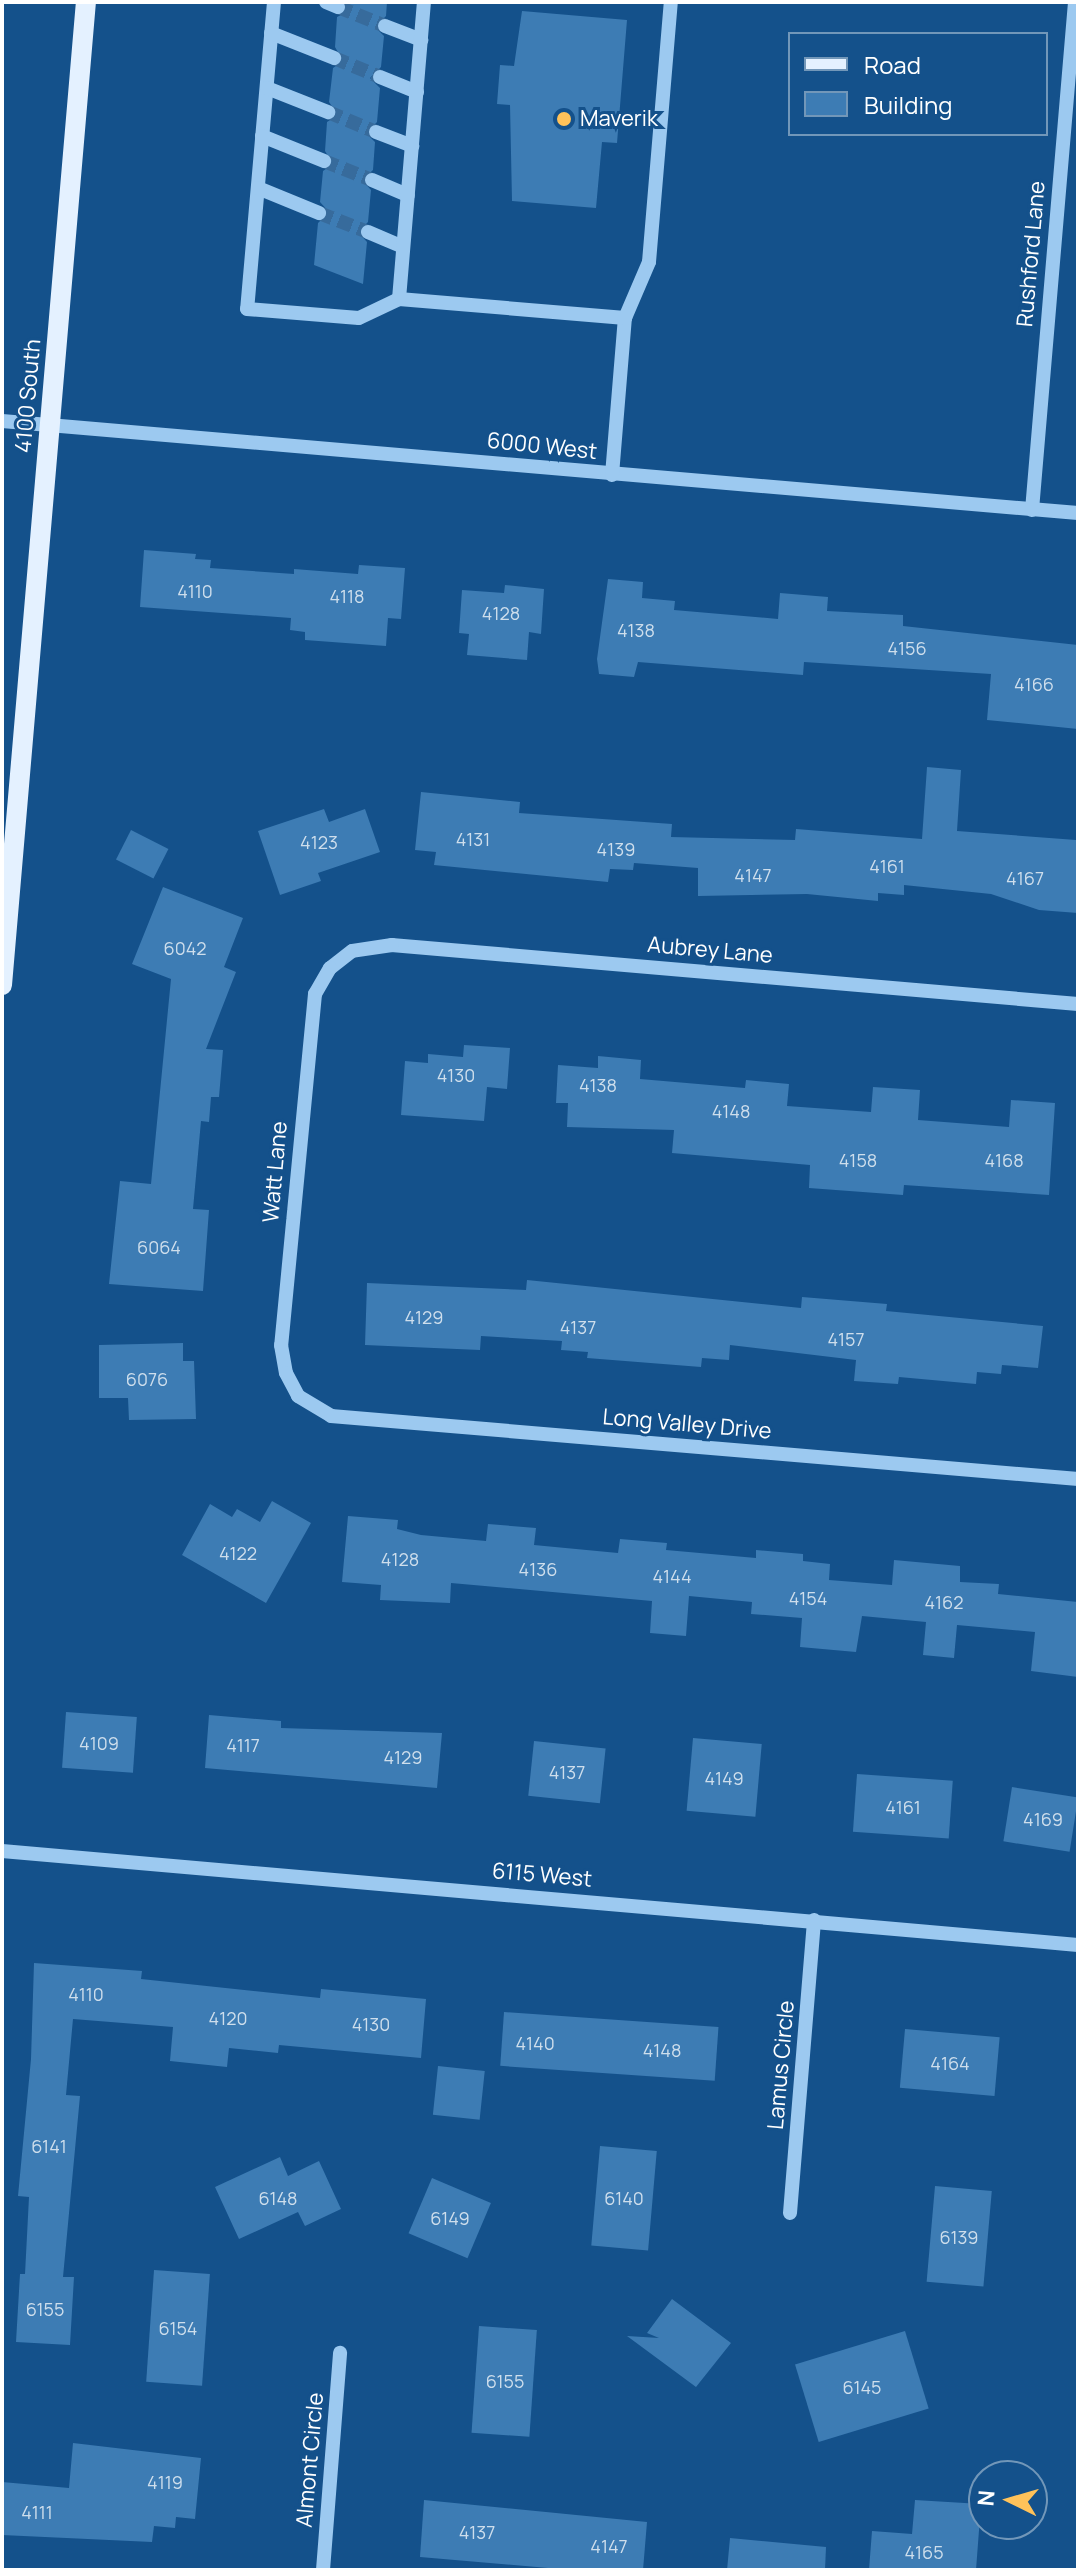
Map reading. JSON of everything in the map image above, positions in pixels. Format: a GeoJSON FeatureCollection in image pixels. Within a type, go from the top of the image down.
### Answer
{"type":"FeatureCollection","features":[{"type":"Feature","properties":{"kind":"main road","name":"4100 South"},"geometry":{"type":"LineString","coordinates":[[2,985],[9,812],[50,422],[86,2]]}},
{"type":"Feature","properties":{"kind":"street"},"geometry":{"type":"LineString","coordinates":[[274,2],[247,309],[359,318],[399,299],[625,318]]}},
{"type":"Feature","properties":{"kind":"street"},"geometry":{"type":"LineString","coordinates":[[399,299],[424,2]]}},
{"type":"Feature","properties":{"kind":"street"},"geometry":{"type":"LineString","coordinates":[[612,475],[625,318],[649,262],[671,2]]}},
{"type":"Feature","properties":{"kind":"street","name":"Rushford Lane"},"geometry":{"type":"LineString","coordinates":[[1032,510],[1075,2]]}},
{"type":"Feature","properties":{"kind":"street"},"geometry":{"type":"LineString","coordinates":[[385,26],[421,40]]}},
{"type":"Feature","properties":{"kind":"street"},"geometry":{"type":"LineString","coordinates":[[271,33],[334,58]]}},
{"type":"Feature","properties":{"kind":"street"},"geometry":{"type":"LineString","coordinates":[[380,77],[417,92]]}},
{"type":"Feature","properties":{"kind":"street"},"geometry":{"type":"LineString","coordinates":[[267,88],[328,112]]}},
{"type":"Feature","properties":{"kind":"street"},"geometry":{"type":"LineString","coordinates":[[376,132],[412,146]]}},
{"type":"Feature","properties":{"kind":"street"},"geometry":{"type":"LineString","coordinates":[[262,136],[324,161]]}},
{"type":"Feature","properties":{"kind":"street"},"geometry":{"type":"LineString","coordinates":[[372,180],[408,195]]}},
{"type":"Feature","properties":{"kind":"street"},"geometry":{"type":"LineString","coordinates":[[258,188],[319,213]]}},
{"type":"Feature","properties":{"kind":"street"},"geometry":{"type":"LineString","coordinates":[[368,232],[403,247]]}},
{"type":"Feature","properties":{"kind":"street","name":"6000 West"},"geometry":{"type":"LineString","coordinates":[[2,421],[50,422],[612,475],[1078,513]]}},
{"type":"Feature","properties":{"kind":"street","name":"Aubrey Lane"},"geometry":{"type":"LineString","coordinates":[[341,957],[365,947],[392,945],[1078,1004]]}},
{"type":"Feature","properties":{"kind":"street","name":"Watt Lane"},"geometry":{"type":"LineString","coordinates":[[298,1396],[286,1373],[281,1345],[312,1009],[321,980],[341,957]]}},
{"type":"Feature","properties":{"kind":"street","name":"Long Valley Drive"},"geometry":{"type":"LineString","coordinates":[[298,1396],[319,1411],[345,1417],[1078,1479]]}},
{"type":"Feature","properties":{"kind":"street","name":"6115 West"},"geometry":{"type":"LineString","coordinates":[[2,1851],[1078,1945]]}},
{"type":"Feature","properties":{"kind":"street","name":"Lamus Circle"},"geometry":{"type":"LineString","coordinates":[[790,2213],[814,1920]]}},
{"type":"Feature","properties":{"kind":"street","name":"Almont Circle"},"geometry":{"type":"LineString","coordinates":[[323,2570],[340,2353]]}},
{"type":"Feature","properties":{"kind":"building"},"geometry":{"type":"Polygon","coordinates":[[[346,2],[387,2],[386,16],[375,27],[384,36],[381,67],[370,78],[380,88],[377,122],[366,133],[375,142],[373,170],[362,180],[371,190],[368,222],[358,232],[367,242],[363,284],[314,265],[318,223],[329,212],[320,202],[323,171],[333,164],[325,151],[327,122],[338,115],[329,102],[333,68],[343,61],[335,47],[337,17],[347,12],[346,2]]]}},
{"type":"Feature","properties":{"kind":"building","name":"Maverik"},"geometry":{"type":"Polygon","coordinates":[[[522,11],[627,20],[617,143],[602,142],[596,208],[512,201],[510,105],[497,104],[500,65],[514,66],[522,11]]]}},
{"type":"Feature","properties":{"kind":"building"},"geometry":{"type":"Polygon","coordinates":[[[144,550],[196,554],[195,559],[211,560],[210,568],[294,574],[294,569],[358,574],[359,565],[405,568],[401,619],[388,618],[386,646],[305,640],[305,632],[290,630],[291,618],[140,607],[144,550]]]}},
{"type":"Feature","properties":{"kind":"building"},"geometry":{"type":"Polygon","coordinates":[[[608,579],[643,582],[642,598],[675,601],[674,610],[778,619],[780,593],[828,597],[827,611],[903,615],[903,626],[1078,645],[1078,729],[987,720],[991,674],[804,662],[803,675],[638,662],[634,677],[599,674],[597,659],[608,579]]]}},
{"type":"Feature","properties":{"kind":"building"},"geometry":{"type":"Polygon","coordinates":[[[505,585],[544,589],[541,634],[529,632],[527,660],[467,655],[469,634],[459,633],[462,590],[504,593],[505,585]]]}},
{"type":"Feature","properties":{"kind":"building"},"geometry":{"type":"Polygon","coordinates":[[[927,767],[961,770],[957,831],[1076,840],[1078,913],[1039,910],[991,894],[904,885],[904,895],[878,893],[878,901],[807,894],[698,896],[698,868],[634,863],[633,870],[610,869],[608,882],[434,865],[436,852],[415,850],[421,792],[520,802],[519,813],[672,824],[671,837],[795,840],[796,829],[922,839],[927,767]]]}},
{"type":"Feature","properties":{"kind":"building"},"geometry":{"type":"Polygon","coordinates":[[[324,809],[329,822],[365,809],[380,852],[318,873],[321,881],[280,895],[258,831],[324,809]]]}},
{"type":"Feature","properties":{"kind":"building"},"geometry":{"type":"Polygon","coordinates":[[[131,830],[168,849],[153,878],[116,859],[131,830]]]}},
{"type":"Feature","properties":{"kind":"building"},"geometry":{"type":"Polygon","coordinates":[[[163,887],[243,918],[224,967],[236,972],[206,1049],[223,1050],[219,1097],[211,1097],[209,1122],[201,1121],[193,1209],[209,1210],[203,1291],[109,1284],[120,1181],[151,1184],[171,979],[132,964],[163,887]]]}},
{"type":"Feature","properties":{"kind":"building"},"geometry":{"type":"Polygon","coordinates":[[[464,1045],[510,1048],[507,1089],[487,1087],[484,1121],[401,1115],[405,1061],[428,1063],[428,1054],[463,1057],[464,1045]]]}},
{"type":"Feature","properties":{"kind":"building"},"geometry":{"type":"Polygon","coordinates":[[[598,1056],[641,1060],[640,1079],[745,1088],[746,1080],[789,1084],[787,1106],[871,1112],[873,1087],[920,1090],[918,1120],[1009,1127],[1011,1100],[1055,1103],[1049,1195],[904,1185],[903,1195],[809,1188],[810,1165],[672,1153],[674,1130],[567,1127],[568,1103],[556,1103],[558,1065],[598,1068],[598,1056]]]}},
{"type":"Feature","properties":{"kind":"building"},"geometry":{"type":"Polygon","coordinates":[[[527,1280],[801,1308],[802,1297],[887,1304],[886,1311],[1043,1326],[1038,1368],[1002,1365],[1001,1374],[977,1372],[976,1384],[899,1377],[898,1384],[854,1381],[856,1360],[730,1345],[729,1360],[702,1358],[701,1367],[587,1358],[588,1352],[561,1350],[562,1341],[481,1336],[480,1350],[365,1345],[367,1283],[526,1290],[527,1280]]]}},
{"type":"Feature","properties":{"kind":"building"},"geometry":{"type":"Polygon","coordinates":[[[183,1343],[183,1361],[194,1361],[196,1419],[129,1420],[128,1398],[99,1398],[99,1345],[183,1343]]]}},
{"type":"Feature","properties":{"kind":"building"},"geometry":{"type":"Polygon","coordinates":[[[272,1501],[311,1523],[266,1603],[182,1555],[210,1504],[232,1517],[237,1509],[260,1522],[272,1501]]]}},
{"type":"Feature","properties":{"kind":"building"},"geometry":{"type":"Polygon","coordinates":[[[348,1516],[398,1520],[397,1529],[421,1535],[486,1541],[488,1524],[536,1528],[534,1545],[618,1553],[620,1539],[667,1543],[666,1550],[756,1558],[756,1550],[803,1554],[803,1561],[830,1564],[829,1580],[892,1585],[894,1560],[960,1566],[960,1582],[999,1584],[998,1594],[1078,1602],[1078,1677],[1031,1671],[1035,1632],[957,1625],[954,1658],[923,1655],[926,1622],[862,1616],[856,1652],[800,1647],[802,1618],[751,1614],[752,1602],[689,1596],[686,1636],[650,1633],[652,1601],[451,1583],[450,1603],[380,1600],[381,1585],[342,1582],[348,1516]]]}},
{"type":"Feature","properties":{"kind":"building"},"geometry":{"type":"Polygon","coordinates":[[[66,1712],[137,1717],[133,1773],[62,1768],[66,1712]]]}},
{"type":"Feature","properties":{"kind":"building"},"geometry":{"type":"Polygon","coordinates":[[[209,1715],[281,1721],[281,1728],[442,1733],[437,1788],[205,1768],[209,1715]]]}},
{"type":"Feature","properties":{"kind":"building"},"geometry":{"type":"Polygon","coordinates":[[[693,1738],[762,1744],[755,1817],[687,1811],[693,1738]]]}},
{"type":"Feature","properties":{"kind":"building"},"geometry":{"type":"Polygon","coordinates":[[[534,1741],[606,1749],[600,1803],[528,1796],[534,1741]]]}},
{"type":"Feature","properties":{"kind":"building"},"geometry":{"type":"Polygon","coordinates":[[[857,1774],[953,1781],[949,1839],[853,1832],[857,1774]]]}},
{"type":"Feature","properties":{"kind":"building"},"geometry":{"type":"Polygon","coordinates":[[[1012,1787],[1078,1797],[1070,1852],[1003,1841],[1012,1787]]]}},
{"type":"Feature","properties":{"kind":"building"},"geometry":{"type":"Polygon","coordinates":[[[34,1963],[142,1971],[141,1979],[320,1998],[321,1989],[426,1999],[421,2058],[279,2045],[278,2053],[229,2048],[227,2067],[170,2061],[173,2027],[73,2019],[66,2095],[80,2096],[63,2277],[74,2277],[70,2345],[16,2342],[20,2274],[25,2274],[29,2197],[18,2196],[31,2059],[34,1963]]]}},
{"type":"Feature","properties":{"kind":"building"},"geometry":{"type":"Polygon","coordinates":[[[504,2012],[718,2027],[715,2081],[500,2066],[504,2012]]]}},
{"type":"Feature","properties":{"kind":"building"},"geometry":{"type":"Polygon","coordinates":[[[905,2029],[1000,2037],[994,2096],[900,2088],[905,2029]]]}},
{"type":"Feature","properties":{"kind":"building"},"geometry":{"type":"Polygon","coordinates":[[[438,2066],[485,2071],[480,2120],[433,2115],[438,2066]]]}},
{"type":"Feature","properties":{"kind":"building"},"geometry":{"type":"Polygon","coordinates":[[[600,2146],[657,2151],[648,2251],[591,2246],[600,2146]]]}},
{"type":"Feature","properties":{"kind":"building"},"geometry":{"type":"Polygon","coordinates":[[[280,2157],[288,2176],[319,2161],[341,2209],[305,2226],[298,2212],[239,2239],[215,2187],[280,2157]]]}},
{"type":"Feature","properties":{"kind":"building"},"geometry":{"type":"Polygon","coordinates":[[[432,2178],[491,2203],[467,2258],[409,2233],[432,2178]]]}},
{"type":"Feature","properties":{"kind":"building"},"geometry":{"type":"Polygon","coordinates":[[[935,2186],[992,2191],[983,2287],[927,2282],[935,2186]]]}},
{"type":"Feature","properties":{"kind":"building"},"geometry":{"type":"Polygon","coordinates":[[[154,2270],[210,2274],[202,2386],[146,2382],[154,2270]]]}},
{"type":"Feature","properties":{"kind":"building"},"geometry":{"type":"Polygon","coordinates":[[[672,2299],[731,2343],[696,2387],[627,2336],[659,2338],[647,2333],[672,2299]]]}},
{"type":"Feature","properties":{"kind":"building"},"geometry":{"type":"Polygon","coordinates":[[[479,2326],[537,2330],[529,2437],[472,2433],[479,2326]]]}},
{"type":"Feature","properties":{"kind":"building"},"geometry":{"type":"Polygon","coordinates":[[[905,2331],[929,2408],[819,2442],[795,2365],[905,2331]]]}},
{"type":"Feature","properties":{"kind":"building"},"geometry":{"type":"Polygon","coordinates":[[[73,2443],[201,2458],[195,2519],[176,2517],[175,2528],[154,2526],[152,2542],[2,2535],[2,2482],[69,2488],[73,2443]]]}},
{"type":"Feature","properties":{"kind":"building"},"geometry":{"type":"Polygon","coordinates":[[[424,2500],[647,2522],[643,2570],[571,2570],[420,2557],[424,2500]]]}},
{"type":"Feature","properties":{"kind":"building"},"geometry":{"type":"Polygon","coordinates":[[[915,2500],[968,2503],[968,2540],[978,2540],[976,2570],[869,2570],[872,2531],[912,2534],[915,2500]]]}},
{"type":"Feature","properties":{"kind":"building"},"geometry":{"type":"Polygon","coordinates":[[[730,2538],[826,2547],[825,2570],[727,2570],[730,2538]]]}},
{"type":"Feature","properties":{"kind":"tunnel"},"geometry":{"type":"LineString","coordinates":[[338,7],[385,26]]}},
{"type":"Feature","properties":{"kind":"tunnel"},"geometry":{"type":"LineString","coordinates":[[334,58],[380,77]]}},
{"type":"Feature","properties":{"kind":"tunnel"},"geometry":{"type":"LineString","coordinates":[[328,112],[376,132]]}},
{"type":"Feature","properties":{"kind":"tunnel"},"geometry":{"type":"LineString","coordinates":[[324,161],[372,180]]}},
{"type":"Feature","properties":{"kind":"tunnel"},"geometry":{"type":"LineString","coordinates":[[319,213],[368,232]]}},
{"type":"Feature","properties":{"kind":"place","name":"Maverik"},"geometry":{"type":"Point","coordinates":[564,119]}}]}
